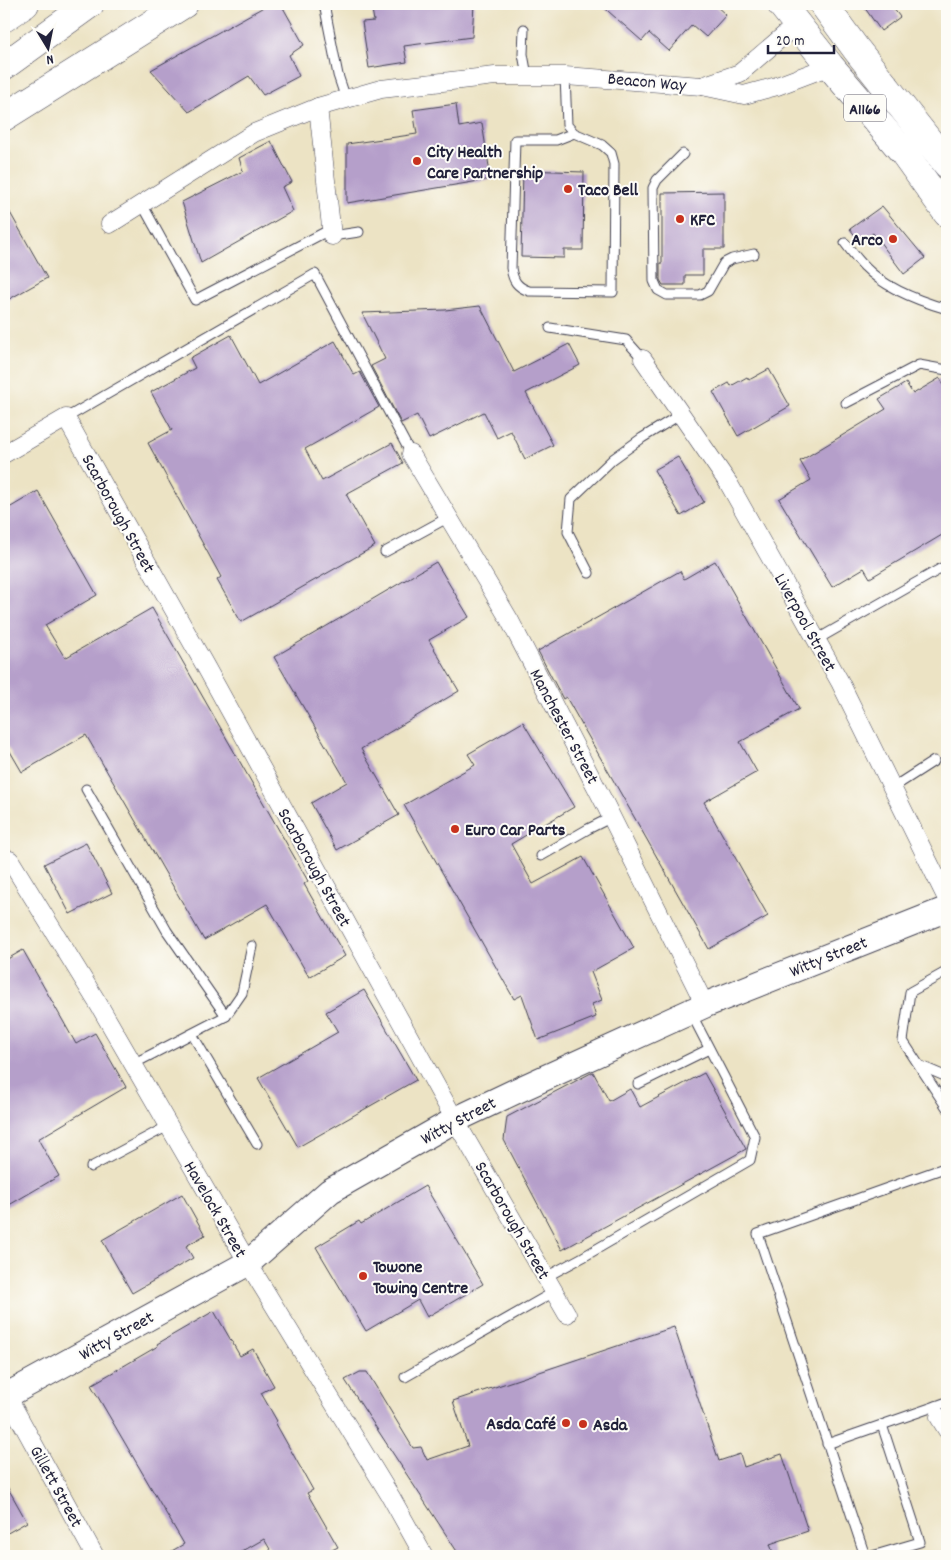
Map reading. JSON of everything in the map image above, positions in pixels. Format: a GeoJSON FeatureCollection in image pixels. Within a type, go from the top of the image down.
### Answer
{"type":"FeatureCollection","features":[{"type":"Feature","properties":{"kind":"main road"},"geometry":{"type":"LineString","coordinates":[[4,18],[25,4]]}},
{"type":"Feature","properties":{"kind":"main road"},"geometry":{"type":"LineString","coordinates":[[4,66],[90,4]]}},
{"type":"Feature","properties":{"kind":"main road"},"geometry":{"type":"LineString","coordinates":[[4,117],[184,4]]}},
{"type":"Feature","properties":{"kind":"main road","name":"A1166"},"geometry":{"type":"LineString","coordinates":[[823,4],[947,164]]}},
{"type":"Feature","properties":{"kind":"main road","name":"A1166"},"geometry":{"type":"LineString","coordinates":[[789,14],[830,66],[904,153],[947,213]]}},
{"type":"Feature","properties":{"kind":"street","name":"Beacon Way"},"geometry":{"type":"LineString","coordinates":[[702,86],[740,73],[789,14]]}},
{"type":"Feature","properties":{"kind":"street","name":"Beacon Way"},"geometry":{"type":"LineString","coordinates":[[110,224],[254,132],[318,107],[381,90],[495,76],[565,76],[702,86],[744,95],[778,86],[830,66]]}},
{"type":"Feature","properties":{"kind":"street"},"geometry":{"type":"LineString","coordinates":[[318,107],[331,233]]}},
{"type":"Feature","properties":{"kind":"street","name":"Liverpool Street"},"geometry":{"type":"LineString","coordinates":[[643,359],[729,484],[840,682],[947,899]]}},
{"type":"Feature","properties":{"kind":"street"},"geometry":{"type":"LineString","coordinates":[[4,454],[66,418]]}},
{"type":"Feature","properties":{"kind":"street","name":"Scarborough Street"},"geometry":{"type":"LineString","coordinates":[[66,418],[207,669],[455,1120],[567,1314]]}},
{"type":"Feature","properties":{"kind":"street","name":"Manchester Street"},"geometry":{"type":"LineString","coordinates":[[411,454],[509,619],[612,817],[698,1009]]}},
{"type":"Feature","properties":{"kind":"street","name":"Havelock Street"},"geometry":{"type":"LineString","coordinates":[[6,858],[99,1005],[248,1263],[391,1497],[424,1556]]}},
{"type":"Feature","properties":{"kind":"street","name":"Witty Street"},"geometry":{"type":"LineString","coordinates":[[5,1394],[248,1263],[330,1191],[455,1120],[516,1090],[698,1009],[947,909]]}},
{"type":"Feature","properties":{"kind":"street","name":"Gillett Street"},"geometry":{"type":"LineString","coordinates":[[5,1394],[95,1556]]}},
{"type":"Feature","properties":{"kind":"lane"},"geometry":{"type":"LineString","coordinates":[[324,4],[338,75],[346,100]]}},
{"type":"Feature","properties":{"kind":"lane"},"geometry":{"type":"LineString","coordinates":[[524,28],[523,54],[526,76]]}},
{"type":"Feature","properties":{"kind":"lane"},"geometry":{"type":"LineString","coordinates":[[565,76],[567,125],[574,133],[602,145],[611,153],[614,164],[613,292],[529,292],[520,288],[513,280],[511,268],[515,140],[556,140],[574,133]]}},
{"type":"Feature","properties":{"kind":"lane"},"geometry":{"type":"LineString","coordinates":[[683,154],[657,180],[653,188],[654,282],[658,290],[667,295],[700,295],[708,292],[724,263],[732,259],[754,254]]}},
{"type":"Feature","properties":{"kind":"lane"},"geometry":{"type":"LineString","coordinates":[[142,204],[195,300],[331,233],[359,232]]}},
{"type":"Feature","properties":{"kind":"lane"},"geometry":{"type":"LineString","coordinates":[[845,243],[866,268],[891,287],[930,304],[947,308]]}},
{"type":"Feature","properties":{"kind":"lane"},"geometry":{"type":"LineString","coordinates":[[66,418],[316,274],[411,454]]}},
{"type":"Feature","properties":{"kind":"lane"},"geometry":{"type":"LineString","coordinates":[[550,328],[626,340],[643,359]]}},
{"type":"Feature","properties":{"kind":"lane"},"geometry":{"type":"LineString","coordinates":[[846,403],[919,365],[947,370]]}},
{"type":"Feature","properties":{"kind":"lane"},"geometry":{"type":"LineString","coordinates":[[589,573],[568,532],[571,499],[614,459],[642,438],[681,414]]}},
{"type":"Feature","properties":{"kind":"lane"},"geometry":{"type":"LineString","coordinates":[[385,552],[449,517]]}},
{"type":"Feature","properties":{"kind":"lane"},"geometry":{"type":"LineString","coordinates":[[816,640],[947,565]]}},
{"type":"Feature","properties":{"kind":"lane"},"geometry":{"type":"LineString","coordinates":[[892,788],[934,761]]}},
{"type":"Feature","properties":{"kind":"lane"},"geometry":{"type":"LineString","coordinates":[[86,790],[167,931],[226,1016]]}},
{"type":"Feature","properties":{"kind":"lane"},"geometry":{"type":"LineString","coordinates":[[541,856],[588,828],[612,817]]}},
{"type":"Feature","properties":{"kind":"lane"},"geometry":{"type":"LineString","coordinates":[[133,1064],[226,1016],[242,993],[252,946]]}},
{"type":"Feature","properties":{"kind":"lane"},"geometry":{"type":"LineString","coordinates":[[947,973],[910,992],[904,1040],[947,1108]]}},
{"type":"Feature","properties":{"kind":"lane"},"geometry":{"type":"LineString","coordinates":[[405,1377],[550,1284],[583,1257],[750,1160],[755,1137],[709,1049],[698,1009]]}},
{"type":"Feature","properties":{"kind":"lane"},"geometry":{"type":"LineString","coordinates":[[192,1034],[257,1144]]}},
{"type":"Feature","properties":{"kind":"lane"},"geometry":{"type":"LineString","coordinates":[[638,1084],[709,1049]]}},
{"type":"Feature","properties":{"kind":"lane"},"geometry":{"type":"LineString","coordinates":[[921,1066],[947,1077]]}},
{"type":"Feature","properties":{"kind":"lane"},"geometry":{"type":"LineString","coordinates":[[90,1167],[168,1126]]}},
{"type":"Feature","properties":{"kind":"lane"},"geometry":{"type":"LineString","coordinates":[[865,1556],[758,1234],[947,1167]]}},
{"type":"Feature","properties":{"kind":"lane"},"geometry":{"type":"LineString","coordinates":[[827,1444],[882,1425],[942,1414]]}},
{"type":"Feature","properties":{"kind":"lane"},"geometry":{"type":"LineString","coordinates":[[872,1556],[920,1542],[882,1425]]}},
{"type":"Feature","properties":{"kind":"building"},"geometry":{"type":"Polygon","coordinates":[[[269,4],[281,4],[304,45],[289,55],[299,76],[263,95],[249,76],[189,112],[151,70],[269,4]]]}},
{"type":"Feature","properties":{"kind":"building"},"geometry":{"type":"Polygon","coordinates":[[[371,4],[474,4],[472,37],[404,46],[407,62],[369,68],[362,22],[374,21],[371,4]]]}},
{"type":"Feature","properties":{"kind":"building"},"geometry":{"type":"Polygon","coordinates":[[[600,4],[714,4],[726,15],[706,37],[692,25],[669,51],[649,33],[642,41],[600,4]]]}},
{"type":"Feature","properties":{"kind":"building"},"geometry":{"type":"Polygon","coordinates":[[[862,4],[890,4],[900,17],[881,31],[862,4]]]}},
{"type":"Feature","properties":{"kind":"building","name":"City Health Care Partnership"},"geometry":{"type":"Polygon","coordinates":[[[456,104],[459,127],[482,123],[491,179],[347,203],[347,144],[417,134],[413,110],[456,104]]]}},
{"type":"Feature","properties":{"kind":"building"},"geometry":{"type":"Polygon","coordinates":[[[271,141],[292,182],[282,187],[293,211],[201,263],[182,202],[243,171],[239,158],[271,141]]]}},
{"type":"Feature","properties":{"kind":"building"},"geometry":{"type":"Polygon","coordinates":[[[523,170],[584,172],[583,250],[564,250],[564,258],[521,257],[523,170]]]}},
{"type":"Feature","properties":{"kind":"building"},"geometry":{"type":"Polygon","coordinates":[[[724,192],[724,249],[703,249],[703,275],[685,275],[685,285],[663,285],[660,280],[660,263],[662,263],[662,193],[724,192]]]}},
{"type":"Feature","properties":{"kind":"building"},"geometry":{"type":"Polygon","coordinates":[[[4,202],[47,278],[4,302],[4,202]]]}},
{"type":"Feature","properties":{"kind":"building","name":"Arco"},"geometry":{"type":"Polygon","coordinates":[[[882,206],[925,258],[904,274],[873,233],[860,242],[850,229],[882,206]]]}},
{"type":"Feature","properties":{"kind":"building"},"geometry":{"type":"Polygon","coordinates":[[[480,306],[514,372],[569,344],[580,365],[526,393],[553,445],[525,459],[511,431],[497,438],[484,412],[429,439],[417,415],[401,423],[371,366],[385,359],[362,313],[445,310],[480,306]]]}},
{"type":"Feature","properties":{"kind":"building"},"geometry":{"type":"Polygon","coordinates":[[[231,335],[258,385],[335,341],[354,375],[360,372],[379,407],[305,449],[322,481],[392,443],[403,463],[346,494],[375,546],[241,622],[217,580],[221,577],[148,443],[172,430],[151,392],[195,368],[190,358],[231,335]]]}},
{"type":"Feature","properties":{"kind":"building"},"geometry":{"type":"Polygon","coordinates":[[[769,369],[790,406],[738,436],[713,392],[729,383],[731,386],[747,377],[749,380],[769,369]]]}},
{"type":"Feature","properties":{"kind":"building"},"geometry":{"type":"Polygon","coordinates":[[[940,378],[947,391],[947,532],[870,578],[864,568],[832,587],[779,499],[811,480],[800,461],[886,409],[879,399],[906,383],[913,394],[940,378]]]}},
{"type":"Feature","properties":{"kind":"building"},"geometry":{"type":"Polygon","coordinates":[[[678,457],[704,502],[681,516],[654,470],[678,457]]]}},
{"type":"Feature","properties":{"kind":"building"},"geometry":{"type":"Polygon","coordinates":[[[38,491],[97,595],[45,625],[65,658],[152,608],[308,881],[304,884],[345,956],[309,977],[267,904],[204,940],[86,735],[22,772],[4,741],[4,511],[38,491]]]}},
{"type":"Feature","properties":{"kind":"building"},"geometry":{"type":"Polygon","coordinates":[[[715,561],[799,709],[740,742],[757,772],[704,802],[768,916],[709,949],[566,697],[563,699],[538,651],[680,571],[684,579],[715,561]]]}},
{"type":"Feature","properties":{"kind":"building"},"geometry":{"type":"Polygon","coordinates":[[[436,562],[469,617],[429,640],[459,691],[361,749],[399,815],[337,850],[311,803],[347,782],[274,657],[436,562]]]}},
{"type":"Feature","properties":{"kind":"building"},"geometry":{"type":"Polygon","coordinates":[[[523,722],[574,807],[511,844],[533,884],[583,857],[634,948],[591,972],[602,1000],[592,1004],[596,1017],[538,1040],[522,995],[514,999],[404,805],[475,765],[468,754],[523,722]]]}},
{"type":"Feature","properties":{"kind":"building"},"geometry":{"type":"Polygon","coordinates":[[[86,843],[112,893],[70,914],[44,864],[86,843]]]}},
{"type":"Feature","properties":{"kind":"building"},"geometry":{"type":"Polygon","coordinates":[[[23,950],[76,1044],[95,1033],[126,1087],[38,1139],[59,1176],[4,1208],[4,961],[23,950]]]}},
{"type":"Feature","properties":{"kind":"building"},"geometry":{"type":"Polygon","coordinates":[[[364,990],[416,1080],[298,1147],[258,1078],[338,1032],[326,1012],[364,990]]]}},
{"type":"Feature","properties":{"kind":"building"},"geometry":{"type":"Polygon","coordinates":[[[593,1072],[609,1101],[630,1089],[640,1107],[704,1073],[746,1149],[562,1250],[504,1140],[507,1117],[593,1072]]]}},
{"type":"Feature","properties":{"kind":"building"},"geometry":{"type":"Polygon","coordinates":[[[425,1186],[483,1284],[427,1317],[418,1300],[366,1331],[316,1247],[359,1221],[361,1224],[425,1186]]]}},
{"type":"Feature","properties":{"kind":"building"},"geometry":{"type":"Polygon","coordinates":[[[182,1194],[205,1235],[186,1246],[193,1258],[132,1293],[102,1240],[182,1194]]]}},
{"type":"Feature","properties":{"kind":"building"},"geometry":{"type":"Polygon","coordinates":[[[214,1311],[240,1356],[253,1349],[274,1386],[261,1393],[313,1490],[307,1493],[338,1547],[332,1550],[335,1556],[274,1556],[264,1539],[234,1556],[163,1556],[184,1544],[91,1385],[214,1311]]]}},
{"type":"Feature","properties":{"kind":"building","name":"Asda"},"geometry":{"type":"Polygon","coordinates":[[[674,1327],[719,1461],[740,1454],[744,1467],[782,1454],[808,1531],[770,1544],[774,1556],[460,1556],[345,1380],[360,1372],[367,1372],[413,1448],[421,1447],[427,1460],[468,1446],[453,1401],[674,1327]]]}},
{"type":"Feature","properties":{"kind":"building"},"geometry":{"type":"Polygon","coordinates":[[[4,1481],[27,1522],[4,1535],[4,1481]]]}},
{"type":"Feature","properties":{"kind":"place","name":"City Health Care Partnership"},"geometry":{"type":"Point","coordinates":[417,161]}},
{"type":"Feature","properties":{"kind":"place","name":"Taco Bell"},"geometry":{"type":"Point","coordinates":[568,189]}},
{"type":"Feature","properties":{"kind":"place","name":"KFC"},"geometry":{"type":"Point","coordinates":[680,219]}},
{"type":"Feature","properties":{"kind":"place","name":"Arco"},"geometry":{"type":"Point","coordinates":[893,239]}},
{"type":"Feature","properties":{"kind":"place","name":"Euro Car Parts"},"geometry":{"type":"Point","coordinates":[455,829]}},
{"type":"Feature","properties":{"kind":"place","name":"Towone Towing Centre"},"geometry":{"type":"Point","coordinates":[363,1276]}},
{"type":"Feature","properties":{"kind":"place","name":"Asda Café"},"geometry":{"type":"Point","coordinates":[566,1423]}},
{"type":"Feature","properties":{"kind":"place","name":"Asda"},"geometry":{"type":"Point","coordinates":[583,1424]}}]}
